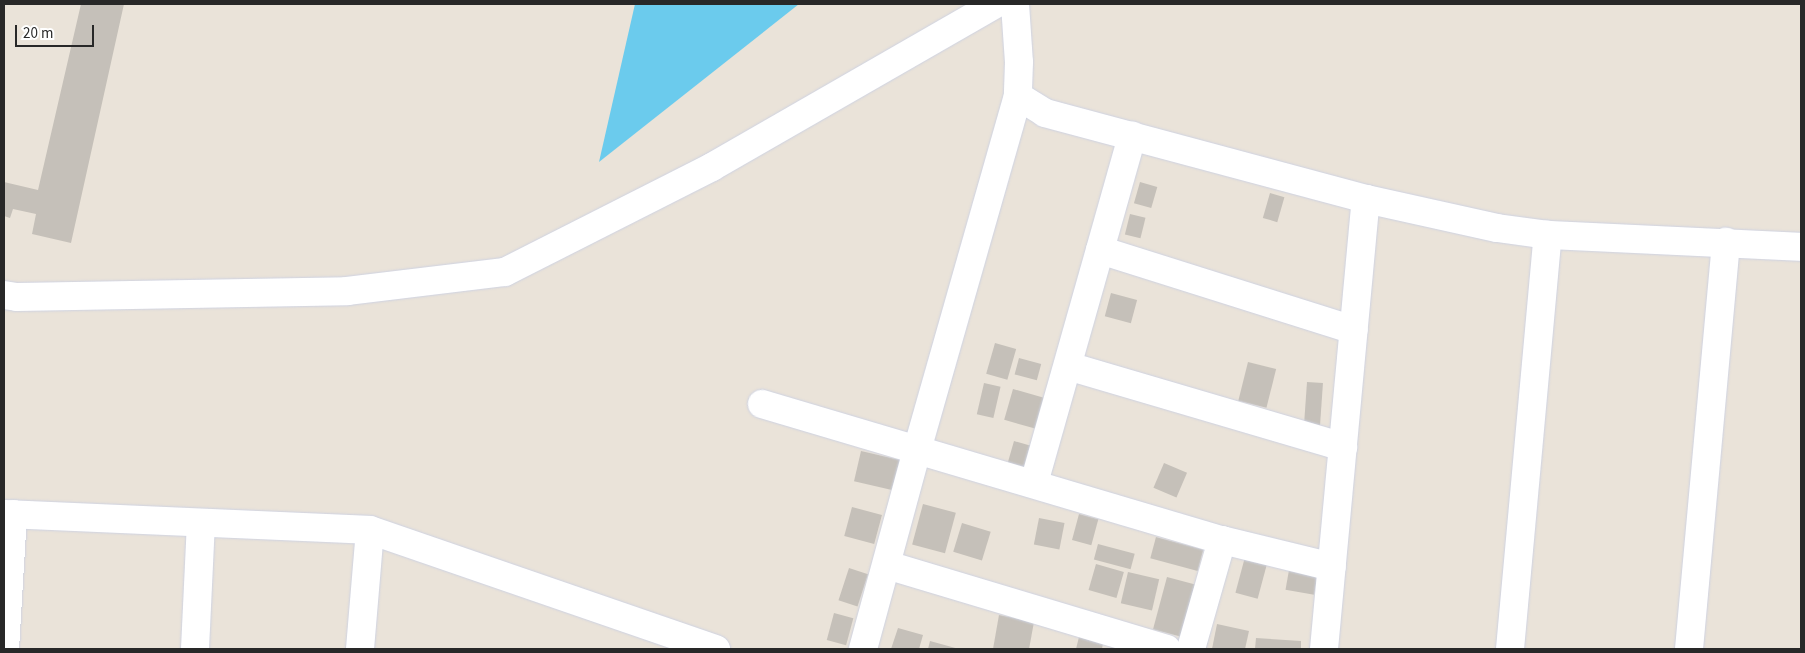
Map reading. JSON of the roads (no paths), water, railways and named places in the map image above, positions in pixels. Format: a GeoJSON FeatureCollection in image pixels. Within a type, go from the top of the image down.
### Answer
{"type":"FeatureCollection","features":[{"type":"Feature","properties":{"kind":"street"},"geometry":{"type":"LineString","coordinates":[[4,295],[17,297],[347,291],[505,272],[712,167],[995,4]]}},
{"type":"Feature","properties":{"kind":"street"},"geometry":{"type":"LineString","coordinates":[[863,649],[917,450],[1018,96],[1019,62],[1015,4]]}},
{"type":"Feature","properties":{"kind":"street"},"geometry":{"type":"LineString","coordinates":[[1018,96],[1045,113],[1366,199],[1497,228],[1548,235],[1801,247]]}},
{"type":"Feature","properties":{"kind":"street"},"geometry":{"type":"LineString","coordinates":[[1034,483],[1132,136]]}},
{"type":"Feature","properties":{"kind":"street"},"geometry":{"type":"LineString","coordinates":[[1324,649],[1366,199]]}},
{"type":"Feature","properties":{"kind":"street"},"geometry":{"type":"LineString","coordinates":[[1510,649],[1548,235]]}},
{"type":"Feature","properties":{"kind":"street"},"geometry":{"type":"LineString","coordinates":[[1689,649],[1726,242]]}},
{"type":"Feature","properties":{"kind":"street"},"geometry":{"type":"LineString","coordinates":[[1100,250],[1354,330]]}},
{"type":"Feature","properties":{"kind":"street"},"geometry":{"type":"LineString","coordinates":[[1068,366],[1343,448]]}},
{"type":"Feature","properties":{"kind":"street"},"geometry":{"type":"LineString","coordinates":[[762,404],[1222,540],[1332,567]]}},
{"type":"Feature","properties":{"kind":"street"},"geometry":{"type":"LineString","coordinates":[[5,649],[8,514],[370,530],[716,649]]}},
{"type":"Feature","properties":{"kind":"street"},"geometry":{"type":"LineString","coordinates":[[195,649],[201,523]]}},
{"type":"Feature","properties":{"kind":"street"},"geometry":{"type":"LineString","coordinates":[[360,649],[370,530]]}},
{"type":"Feature","properties":{"kind":"street"},"geometry":{"type":"LineString","coordinates":[[1191,649],[1222,540]]}},
{"type":"Feature","properties":{"kind":"street"},"geometry":{"type":"LineString","coordinates":[[887,565],[1167,649]]}},
{"type":"Feature","properties":{"kind":"water"},"geometry":{"type":"Polygon","coordinates":[[[635,4],[799,4],[599,162],[635,4]]]}}]}
